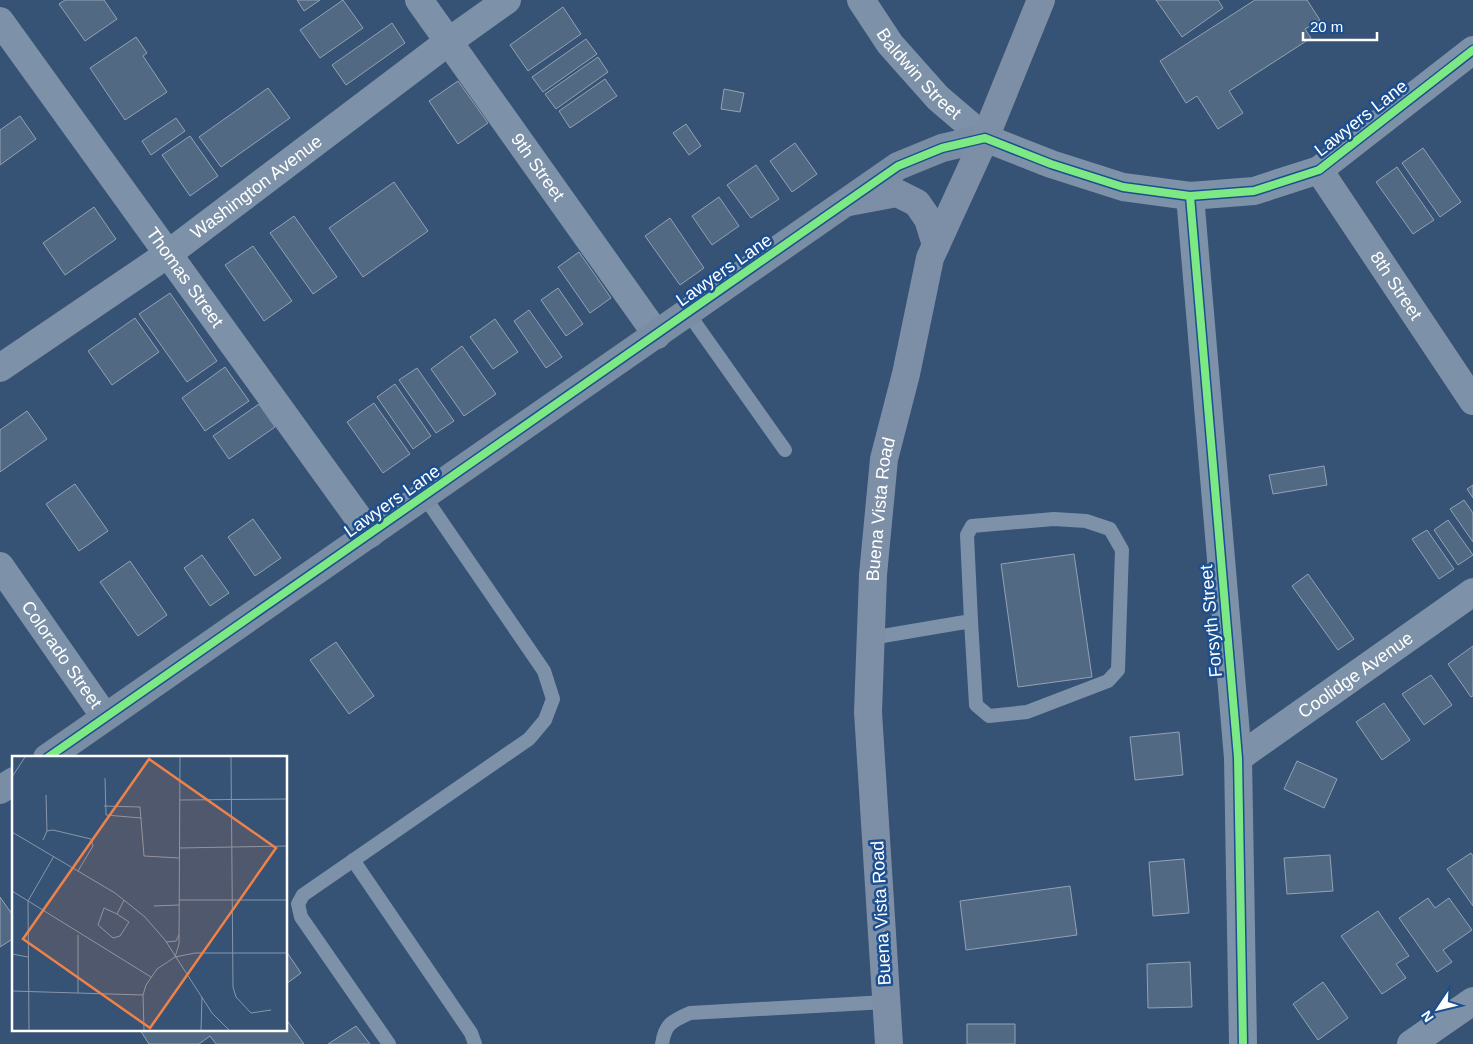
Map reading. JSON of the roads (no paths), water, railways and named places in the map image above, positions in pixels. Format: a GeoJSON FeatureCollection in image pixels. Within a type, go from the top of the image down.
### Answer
{"type":"FeatureCollection","features":[{"type":"Feature","properties":{"kind":"main road","name":"Buena Vista Road"},"geometry":{"type":"LineString","coordinates":[[889,1044],[868,712],[873,575],[884,459],[906,374],[930,258],[985,138],[1040,0]]}},
{"type":"Feature","properties":{"kind":"main road"},"geometry":{"type":"LineString","coordinates":[[849,202],[898,193],[917,203],[928,219],[936,245]]}},
{"type":"Feature","properties":{"kind":"street","name":"9th Street"},"geometry":{"type":"LineString","coordinates":[[419,0],[656,335]]}},
{"type":"Feature","properties":{"kind":"street","name":"Washington Avenue"},"geometry":{"type":"LineString","coordinates":[[0,368],[168,254],[448,42],[507,0]]}},
{"type":"Feature","properties":{"kind":"street","name":"Baldwin Street"},"geometry":{"type":"LineString","coordinates":[[861,0],[890,44],[938,98],[985,138]]}},
{"type":"Feature","properties":{"kind":"street","name":"Thomas Street"},"geometry":{"type":"LineString","coordinates":[[0,21],[370,534]]}},
{"type":"Feature","properties":{"kind":"street","name":"Lawyers Lane"},"geometry":{"type":"LineString","coordinates":[[50,756],[849,202],[898,166],[942,148],[985,138],[1051,164],[1123,187],[1190,196],[1254,191],[1319,170],[1473,50]]}},
{"type":"Feature","properties":{"kind":"street","name":"8th Street"},"geometry":{"type":"LineString","coordinates":[[1319,170],[1473,401]]}},
{"type":"Feature","properties":{"kind":"street","name":"Forsyth Street"},"geometry":{"type":"LineString","coordinates":[[1190,196],[1238,758],[1243,1044]]}},
{"type":"Feature","properties":{"kind":"street","name":"Colorado Street"},"geometry":{"type":"LineString","coordinates":[[0,566],[105,717]]}},
{"type":"Feature","properties":{"kind":"street","name":"Coolidge Avenue"},"geometry":{"type":"LineString","coordinates":[[1238,758],[1473,592]]}},
{"type":"Feature","properties":{"kind":"street"},"geometry":{"type":"LineString","coordinates":[[0,790],[12,782]]}},
{"type":"Feature","properties":{"kind":"street"},"geometry":{"type":"LineString","coordinates":[[1410,1044],[1473,1001]]}},
{"type":"Feature","properties":{"kind":"lane"},"geometry":{"type":"LineString","coordinates":[[688,313],[785,450]]}},
{"type":"Feature","properties":{"kind":"lane"},"geometry":{"type":"LineString","coordinates":[[389,1044],[301,917],[298,904],[303,895],[529,739],[545,720],[553,698],[544,672],[424,496]]}},
{"type":"Feature","properties":{"kind":"lane"},"geometry":{"type":"LineString","coordinates":[[1054,519],[1086,521],[1110,529],[1122,550],[1118,670],[1108,682],[1027,712],[989,716],[976,705],[971,621],[967,535],[972,526],[1054,519]]}},
{"type":"Feature","properties":{"kind":"lane"},"geometry":{"type":"LineString","coordinates":[[871,638],[971,621]]}},
{"type":"Feature","properties":{"kind":"lane"},"geometry":{"type":"LineString","coordinates":[[353,860],[471,1033],[475,1044]]}},
{"type":"Feature","properties":{"kind":"lane"},"geometry":{"type":"LineString","coordinates":[[662,1044],[664,1032],[675,1020],[690,1013],[886,1002]]}}]}
